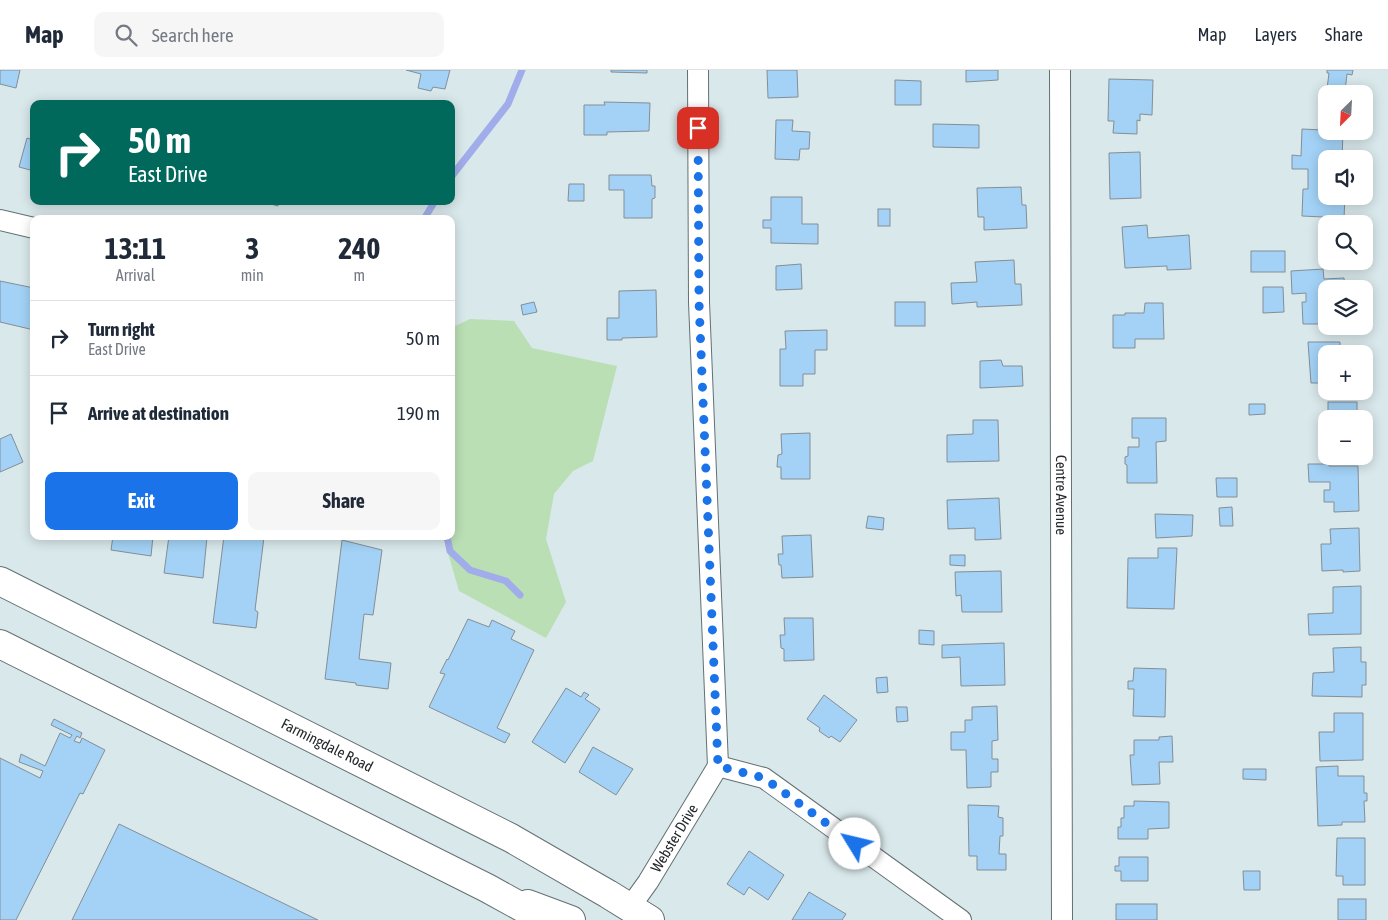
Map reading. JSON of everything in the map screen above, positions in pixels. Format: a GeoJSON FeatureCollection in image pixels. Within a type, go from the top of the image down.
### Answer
{"type":"FeatureCollection","features":[{"type":"Feature","properties":{"kind":"main road","name":"Farmingdale Road"},"geometry":{"type":"LineString","coordinates":[[0,581],[511,838],[632,916]]}},
{"type":"Feature","properties":{"kind":"main road"},"geometry":{"type":"LineString","coordinates":[[0,644],[487,888],[545,920]]}},
{"type":"Feature","properties":{"kind":"main road"},"geometry":{"type":"LineString","coordinates":[[487,888],[572,920]]}},
{"type":"Feature","properties":{"kind":"street"},"geometry":{"type":"LineString","coordinates":[[698,70],[699,302],[718,766],[764,778],[961,920]]}},
{"type":"Feature","properties":{"kind":"street","name":"Centre Avenue"},"geometry":{"type":"LineString","coordinates":[[1060,70],[1062,920]]}},
{"type":"Feature","properties":{"kind":"street"},"geometry":{"type":"LineString","coordinates":[[0,220],[30,227]]}},
{"type":"Feature","properties":{"kind":"street","name":"Webster Drive"},"geometry":{"type":"LineString","coordinates":[[632,916],[648,882],[718,766]]}},
{"type":"Feature","properties":{"kind":"green space"},"geometry":{"type":"Polygon","coordinates":[[[470,319],[514,321],[532,348],[617,366],[593,461],[573,471],[554,494],[546,539],[566,602],[546,638],[459,591],[444,540],[455,540],[455,326],[470,319]]]}},
{"type":"Feature","properties":{"kind":"building"},"geometry":{"type":"Polygon","coordinates":[[[0,70],[20,70],[16,88],[0,84],[0,70]]]}},
{"type":"Feature","properties":{"kind":"building"},"geometry":{"type":"Polygon","coordinates":[[[406,70],[450,70],[445,89],[433,87],[431,91],[418,88],[421,74],[406,70]]]}},
{"type":"Feature","properties":{"kind":"building"},"geometry":{"type":"Polygon","coordinates":[[[611,70],[647,70],[647,73],[611,72],[611,70]]]}},
{"type":"Feature","properties":{"kind":"building"},"geometry":{"type":"Polygon","coordinates":[[[767,70],[797,70],[798,97],[768,98],[767,70]]]}},
{"type":"Feature","properties":{"kind":"building"},"geometry":{"type":"Polygon","coordinates":[[[966,70],[998,70],[998,80],[966,82],[966,70]]]}},
{"type":"Feature","properties":{"kind":"building"},"geometry":{"type":"Polygon","coordinates":[[[1327,70],[1353,70],[1352,75],[1347,74],[1346,85],[1328,85],[1329,73],[1327,73],[1327,70]]]}},
{"type":"Feature","properties":{"kind":"building"},"geometry":{"type":"Polygon","coordinates":[[[1109,79],[1153,80],[1152,115],[1140,114],[1140,121],[1137,120],[1137,134],[1113,133],[1114,121],[1108,121],[1109,79]]]}},
{"type":"Feature","properties":{"kind":"building"},"geometry":{"type":"Polygon","coordinates":[[[895,80],[921,81],[921,105],[895,105],[895,80]]]}},
{"type":"Feature","properties":{"kind":"building"},"geometry":{"type":"Polygon","coordinates":[[[604,102],[650,103],[649,131],[607,132],[607,135],[584,135],[584,105],[605,105],[604,102]]]}},
{"type":"Feature","properties":{"kind":"building"},"geometry":{"type":"Polygon","coordinates":[[[776,120],[793,120],[792,131],[810,132],[809,149],[800,149],[799,160],[775,159],[776,120]]]}},
{"type":"Feature","properties":{"kind":"building"},"geometry":{"type":"Polygon","coordinates":[[[933,124],[979,125],[979,148],[933,147],[933,124]]]}},
{"type":"Feature","properties":{"kind":"building"},"geometry":{"type":"Polygon","coordinates":[[[1302,129],[1318,130],[1318,140],[1343,140],[1342,150],[1318,150],[1318,205],[1345,205],[1344,215],[1302,216],[1303,189],[1308,189],[1308,169],[1292,169],[1292,155],[1301,156],[1302,129]]]}},
{"type":"Feature","properties":{"kind":"building"},"geometry":{"type":"Polygon","coordinates":[[[27,138],[30,139],[30,170],[19,167],[27,138]]]}},
{"type":"Feature","properties":{"kind":"building"},"geometry":{"type":"Polygon","coordinates":[[[1140,152],[1141,198],[1110,199],[1109,153],[1140,152]]]}},
{"type":"Feature","properties":{"kind":"building"},"geometry":{"type":"Polygon","coordinates":[[[609,175],[651,175],[652,186],[655,186],[655,198],[652,199],[652,218],[624,218],[624,190],[609,190],[609,175]]]}},
{"type":"Feature","properties":{"kind":"building"},"geometry":{"type":"Polygon","coordinates":[[[569,184],[584,184],[584,201],[568,201],[569,184]]]}},
{"type":"Feature","properties":{"kind":"building"},"geometry":{"type":"Polygon","coordinates":[[[1021,187],[1022,205],[1026,205],[1027,228],[984,230],[984,217],[978,217],[977,188],[1021,187]]]}},
{"type":"Feature","properties":{"kind":"building"},"geometry":{"type":"Polygon","coordinates":[[[771,197],[802,197],[802,224],[818,224],[818,244],[771,243],[771,228],[763,228],[763,220],[771,220],[771,197]]]}},
{"type":"Feature","properties":{"kind":"building"},"geometry":{"type":"Polygon","coordinates":[[[878,209],[890,209],[890,226],[878,226],[878,209]]]}},
{"type":"Feature","properties":{"kind":"building"},"geometry":{"type":"Polygon","coordinates":[[[1147,225],[1148,238],[1189,235],[1191,269],[1167,270],[1167,266],[1125,268],[1122,227],[1147,225]]]}},
{"type":"Feature","properties":{"kind":"building"},"geometry":{"type":"Polygon","coordinates":[[[1251,251],[1285,251],[1285,272],[1251,272],[1251,251]]]}},
{"type":"Feature","properties":{"kind":"building"},"geometry":{"type":"Polygon","coordinates":[[[1014,260],[1015,284],[1021,284],[1022,305],[977,307],[977,302],[952,304],[951,283],[977,282],[975,262],[1014,260]]]}},
{"type":"Feature","properties":{"kind":"building"},"geometry":{"type":"Polygon","coordinates":[[[801,264],[802,289],[776,290],[776,266],[801,264]]]}},
{"type":"Feature","properties":{"kind":"building"},"geometry":{"type":"Polygon","coordinates":[[[1318,269],[1323,270],[1324,279],[1344,278],[1344,280],[1318,280],[1318,324],[1303,324],[1302,302],[1306,302],[1306,293],[1292,294],[1291,271],[1318,269]]]}},
{"type":"Feature","properties":{"kind":"building"},"geometry":{"type":"Polygon","coordinates":[[[0,281],[30,287],[30,329],[0,322],[0,281]]]}},
{"type":"Feature","properties":{"kind":"building"},"geometry":{"type":"Polygon","coordinates":[[[1263,287],[1283,287],[1284,312],[1263,313],[1263,287]]]}},
{"type":"Feature","properties":{"kind":"building"},"geometry":{"type":"Polygon","coordinates":[[[656,290],[657,337],[607,340],[607,318],[619,318],[619,291],[656,290]]]}},
{"type":"Feature","properties":{"kind":"building"},"geometry":{"type":"Polygon","coordinates":[[[534,302],[537,312],[523,315],[521,305],[534,302]]]}},
{"type":"Feature","properties":{"kind":"building"},"geometry":{"type":"Polygon","coordinates":[[[895,302],[925,302],[925,326],[895,326],[895,302]]]}},
{"type":"Feature","properties":{"kind":"building"},"geometry":{"type":"Polygon","coordinates":[[[1145,303],[1163,303],[1164,339],[1135,339],[1135,348],[1113,348],[1113,315],[1144,313],[1145,303]]]}},
{"type":"Feature","properties":{"kind":"building"},"geometry":{"type":"Polygon","coordinates":[[[827,330],[827,350],[815,350],[815,374],[803,374],[803,386],[780,386],[780,349],[786,349],[785,331],[827,330]]]}},
{"type":"Feature","properties":{"kind":"building"},"geometry":{"type":"Polygon","coordinates":[[[1308,342],[1340,342],[1340,345],[1318,345],[1318,383],[1311,383],[1308,342]]]}},
{"type":"Feature","properties":{"kind":"building"},"geometry":{"type":"Polygon","coordinates":[[[1001,360],[1003,366],[1022,366],[1023,386],[980,388],[980,361],[1001,360]]]}},
{"type":"Feature","properties":{"kind":"building"},"geometry":{"type":"Polygon","coordinates":[[[1328,402],[1357,402],[1357,410],[1328,410],[1328,402]]]}},
{"type":"Feature","properties":{"kind":"building"},"geometry":{"type":"Polygon","coordinates":[[[1249,404],[1265,404],[1265,414],[1249,415],[1249,404]]]}},
{"type":"Feature","properties":{"kind":"building"},"geometry":{"type":"Polygon","coordinates":[[[1132,418],[1166,418],[1166,441],[1156,442],[1157,483],[1127,483],[1125,457],[1128,456],[1128,447],[1139,447],[1139,438],[1132,438],[1132,418]]]}},
{"type":"Feature","properties":{"kind":"building"},"geometry":{"type":"Polygon","coordinates":[[[973,420],[998,420],[999,461],[947,462],[947,435],[973,434],[973,420]]]}},
{"type":"Feature","properties":{"kind":"building"},"geometry":{"type":"Polygon","coordinates":[[[810,433],[810,479],[781,479],[781,467],[777,467],[778,455],[782,454],[781,434],[810,433]]]}},
{"type":"Feature","properties":{"kind":"building"},"geometry":{"type":"Polygon","coordinates":[[[11,434],[23,462],[0,472],[0,439],[11,434]]]}},
{"type":"Feature","properties":{"kind":"building"},"geometry":{"type":"Polygon","coordinates":[[[1308,464],[1358,466],[1359,511],[1334,512],[1334,502],[1324,502],[1324,490],[1330,490],[1330,482],[1309,482],[1308,464]]]}},
{"type":"Feature","properties":{"kind":"building"},"geometry":{"type":"Polygon","coordinates":[[[1216,478],[1237,478],[1237,497],[1217,497],[1216,478]]]}},
{"type":"Feature","properties":{"kind":"building"},"geometry":{"type":"Polygon","coordinates":[[[999,498],[1001,539],[975,540],[975,528],[948,529],[947,500],[999,498]]]}},
{"type":"Feature","properties":{"kind":"building"},"geometry":{"type":"Polygon","coordinates":[[[1232,507],[1233,526],[1220,526],[1219,508],[1232,507]]]}},
{"type":"Feature","properties":{"kind":"building"},"geometry":{"type":"Polygon","coordinates":[[[1155,514],[1193,515],[1192,536],[1156,538],[1155,514]]]}},
{"type":"Feature","properties":{"kind":"building"},"geometry":{"type":"Polygon","coordinates":[[[868,516],[884,518],[883,530],[866,528],[868,516]]]}},
{"type":"Feature","properties":{"kind":"building"},"geometry":{"type":"Polygon","coordinates":[[[1359,528],[1360,571],[1322,571],[1321,544],[1331,544],[1330,529],[1359,528]]]}},
{"type":"Feature","properties":{"kind":"building"},"geometry":{"type":"Polygon","coordinates":[[[811,535],[813,577],[782,578],[778,554],[783,554],[782,536],[811,535]]]}},
{"type":"Feature","properties":{"kind":"building"},"geometry":{"type":"Polygon","coordinates":[[[112,540],[153,540],[151,556],[111,550],[112,540]]]}},
{"type":"Feature","properties":{"kind":"building"},"geometry":{"type":"Polygon","coordinates":[[[168,540],[207,540],[203,578],[164,573],[168,540]]]}},
{"type":"Feature","properties":{"kind":"building"},"geometry":{"type":"Polygon","coordinates":[[[223,540],[264,540],[255,610],[258,612],[256,628],[213,623],[223,540]]]}},
{"type":"Feature","properties":{"kind":"building"},"geometry":{"type":"Polygon","coordinates":[[[342,540],[382,550],[373,615],[364,614],[359,659],[391,663],[388,689],[325,679],[342,540]]]}},
{"type":"Feature","properties":{"kind":"building"},"geometry":{"type":"Polygon","coordinates":[[[1158,548],[1177,548],[1174,609],[1127,608],[1128,558],[1158,558],[1158,548]]]}},
{"type":"Feature","properties":{"kind":"building"},"geometry":{"type":"Polygon","coordinates":[[[950,555],[965,555],[965,566],[950,565],[950,555]]]}},
{"type":"Feature","properties":{"kind":"building"},"geometry":{"type":"Polygon","coordinates":[[[1001,571],[1002,612],[962,612],[961,595],[956,596],[955,572],[1001,571]]]}},
{"type":"Feature","properties":{"kind":"building"},"geometry":{"type":"Polygon","coordinates":[[[1361,586],[1361,634],[1309,635],[1308,614],[1333,613],[1333,587],[1361,586]]]}},
{"type":"Feature","properties":{"kind":"building"},"geometry":{"type":"Polygon","coordinates":[[[784,618],[813,618],[814,660],[784,661],[784,649],[781,648],[780,635],[785,635],[784,618]]]}},
{"type":"Feature","properties":{"kind":"building"},"geometry":{"type":"Polygon","coordinates":[[[468,619],[489,627],[492,620],[515,631],[511,639],[534,650],[497,728],[510,734],[505,743],[429,707],[445,674],[440,673],[468,619]]]}},
{"type":"Feature","properties":{"kind":"building"},"geometry":{"type":"Polygon","coordinates":[[[919,630],[934,631],[934,645],[919,644],[919,630]]]}},
{"type":"Feature","properties":{"kind":"building"},"geometry":{"type":"Polygon","coordinates":[[[1004,643],[1005,685],[961,686],[960,657],[942,658],[942,645],[1004,643]]]}},
{"type":"Feature","properties":{"kind":"building"},"geometry":{"type":"Polygon","coordinates":[[[1361,647],[1361,662],[1366,662],[1366,685],[1362,685],[1362,697],[1312,696],[1313,673],[1334,672],[1333,648],[1361,647]]]}},
{"type":"Feature","properties":{"kind":"building"},"geometry":{"type":"Polygon","coordinates":[[[1134,668],[1166,669],[1165,717],[1133,716],[1134,689],[1128,689],[1128,681],[1133,681],[1134,668]]]}},
{"type":"Feature","properties":{"kind":"building"},"geometry":{"type":"Polygon","coordinates":[[[887,677],[888,692],[877,693],[876,678],[887,677]]]}},
{"type":"Feature","properties":{"kind":"building"},"geometry":{"type":"Polygon","coordinates":[[[566,688],[581,697],[584,692],[589,695],[585,699],[600,709],[565,763],[532,742],[566,688]]]}},
{"type":"Feature","properties":{"kind":"building"},"geometry":{"type":"Polygon","coordinates":[[[824,695],[857,720],[840,742],[831,736],[829,738],[819,731],[820,728],[807,719],[824,695]]]}},
{"type":"Feature","properties":{"kind":"building"},"geometry":{"type":"Polygon","coordinates":[[[997,706],[998,740],[992,741],[992,759],[998,759],[998,772],[991,772],[991,787],[967,788],[966,750],[951,750],[951,732],[965,732],[965,720],[972,720],[972,707],[997,706]]]}},
{"type":"Feature","properties":{"kind":"building"},"geometry":{"type":"Polygon","coordinates":[[[896,707],[907,707],[908,721],[897,722],[896,707]]]}},
{"type":"Feature","properties":{"kind":"building"},"geometry":{"type":"Polygon","coordinates":[[[1334,713],[1363,713],[1363,760],[1320,761],[1319,732],[1334,732],[1334,713]]]}},
{"type":"Feature","properties":{"kind":"building"},"geometry":{"type":"Polygon","coordinates":[[[54,719],[82,733],[80,738],[77,736],[74,741],[80,743],[82,738],[105,750],[83,794],[80,793],[16,920],[0,920],[0,758],[40,778],[43,771],[19,762],[21,754],[45,766],[60,733],[70,738],[72,735],[51,725],[54,719]]]}},
{"type":"Feature","properties":{"kind":"building"},"geometry":{"type":"Polygon","coordinates":[[[1172,736],[1173,762],[1159,762],[1160,784],[1132,785],[1130,755],[1134,755],[1134,740],[1159,740],[1159,737],[1172,736]]]}},
{"type":"Feature","properties":{"kind":"building"},"geometry":{"type":"Polygon","coordinates":[[[593,747],[633,769],[616,795],[579,772],[593,747]]]}},
{"type":"Feature","properties":{"kind":"building"},"geometry":{"type":"Polygon","coordinates":[[[1338,766],[1338,776],[1364,776],[1364,793],[1367,793],[1367,801],[1364,801],[1365,822],[1342,822],[1342,825],[1318,826],[1316,767],[1338,766]]]}},
{"type":"Feature","properties":{"kind":"building"},"geometry":{"type":"Polygon","coordinates":[[[1243,769],[1266,769],[1266,780],[1243,779],[1243,769]]]}},
{"type":"Feature","properties":{"kind":"building"},"geometry":{"type":"Polygon","coordinates":[[[1134,801],[1169,802],[1169,828],[1148,829],[1148,839],[1118,839],[1118,827],[1121,827],[1121,818],[1124,818],[1124,806],[1134,806],[1134,801]]]}},
{"type":"Feature","properties":{"kind":"building"},"geometry":{"type":"Polygon","coordinates":[[[968,805],[999,806],[998,817],[1003,818],[1003,836],[1000,836],[999,854],[1006,854],[1006,870],[977,870],[977,856],[969,856],[968,805]]]}},
{"type":"Feature","properties":{"kind":"building"},"geometry":{"type":"Polygon","coordinates":[[[119,824],[318,920],[72,920],[119,824]]]}},
{"type":"Feature","properties":{"kind":"building"},"geometry":{"type":"Polygon","coordinates":[[[1337,838],[1365,838],[1365,885],[1343,885],[1343,876],[1336,876],[1337,838]]]}},
{"type":"Feature","properties":{"kind":"building"},"geometry":{"type":"Polygon","coordinates":[[[749,851],[784,875],[768,900],[749,887],[744,895],[727,884],[749,851]]]}},
{"type":"Feature","properties":{"kind":"building"},"geometry":{"type":"Polygon","coordinates":[[[1119,857],[1148,857],[1148,881],[1121,881],[1121,871],[1115,871],[1115,866],[1119,866],[1119,857]]]}},
{"type":"Feature","properties":{"kind":"building"},"geometry":{"type":"Polygon","coordinates":[[[1243,871],[1260,871],[1260,890],[1244,890],[1243,871]]]}},
{"type":"Feature","properties":{"kind":"building"},"geometry":{"type":"Polygon","coordinates":[[[809,892],[846,914],[842,920],[792,920],[809,892]]]}},
{"type":"Feature","properties":{"kind":"building"},"geometry":{"type":"Polygon","coordinates":[[[1338,899],[1366,899],[1366,920],[1338,920],[1338,899]]]}},
{"type":"Feature","properties":{"kind":"building"},"geometry":{"type":"Polygon","coordinates":[[[1116,904],[1157,904],[1157,920],[1116,920],[1116,904]]]}},
{"type":"Feature","properties":{"kind":"waterway"},"geometry":{"type":"LineString","coordinates":[[455,172],[508,104],[522,70]]}},
{"type":"Feature","properties":{"kind":"waterway"},"geometry":{"type":"LineString","coordinates":[[426,215],[433,205]]}},
{"type":"Feature","properties":{"kind":"waterway"},"geometry":{"type":"LineString","coordinates":[[448,540],[450,551],[470,570],[506,581],[520,595]]}},
{"type":"Feature","properties":{"kind":"route"},"geometry":{"type":"LineString","coordinates":[[698,128],[699,302],[718,766],[764,778],[855,844]]}}]}
